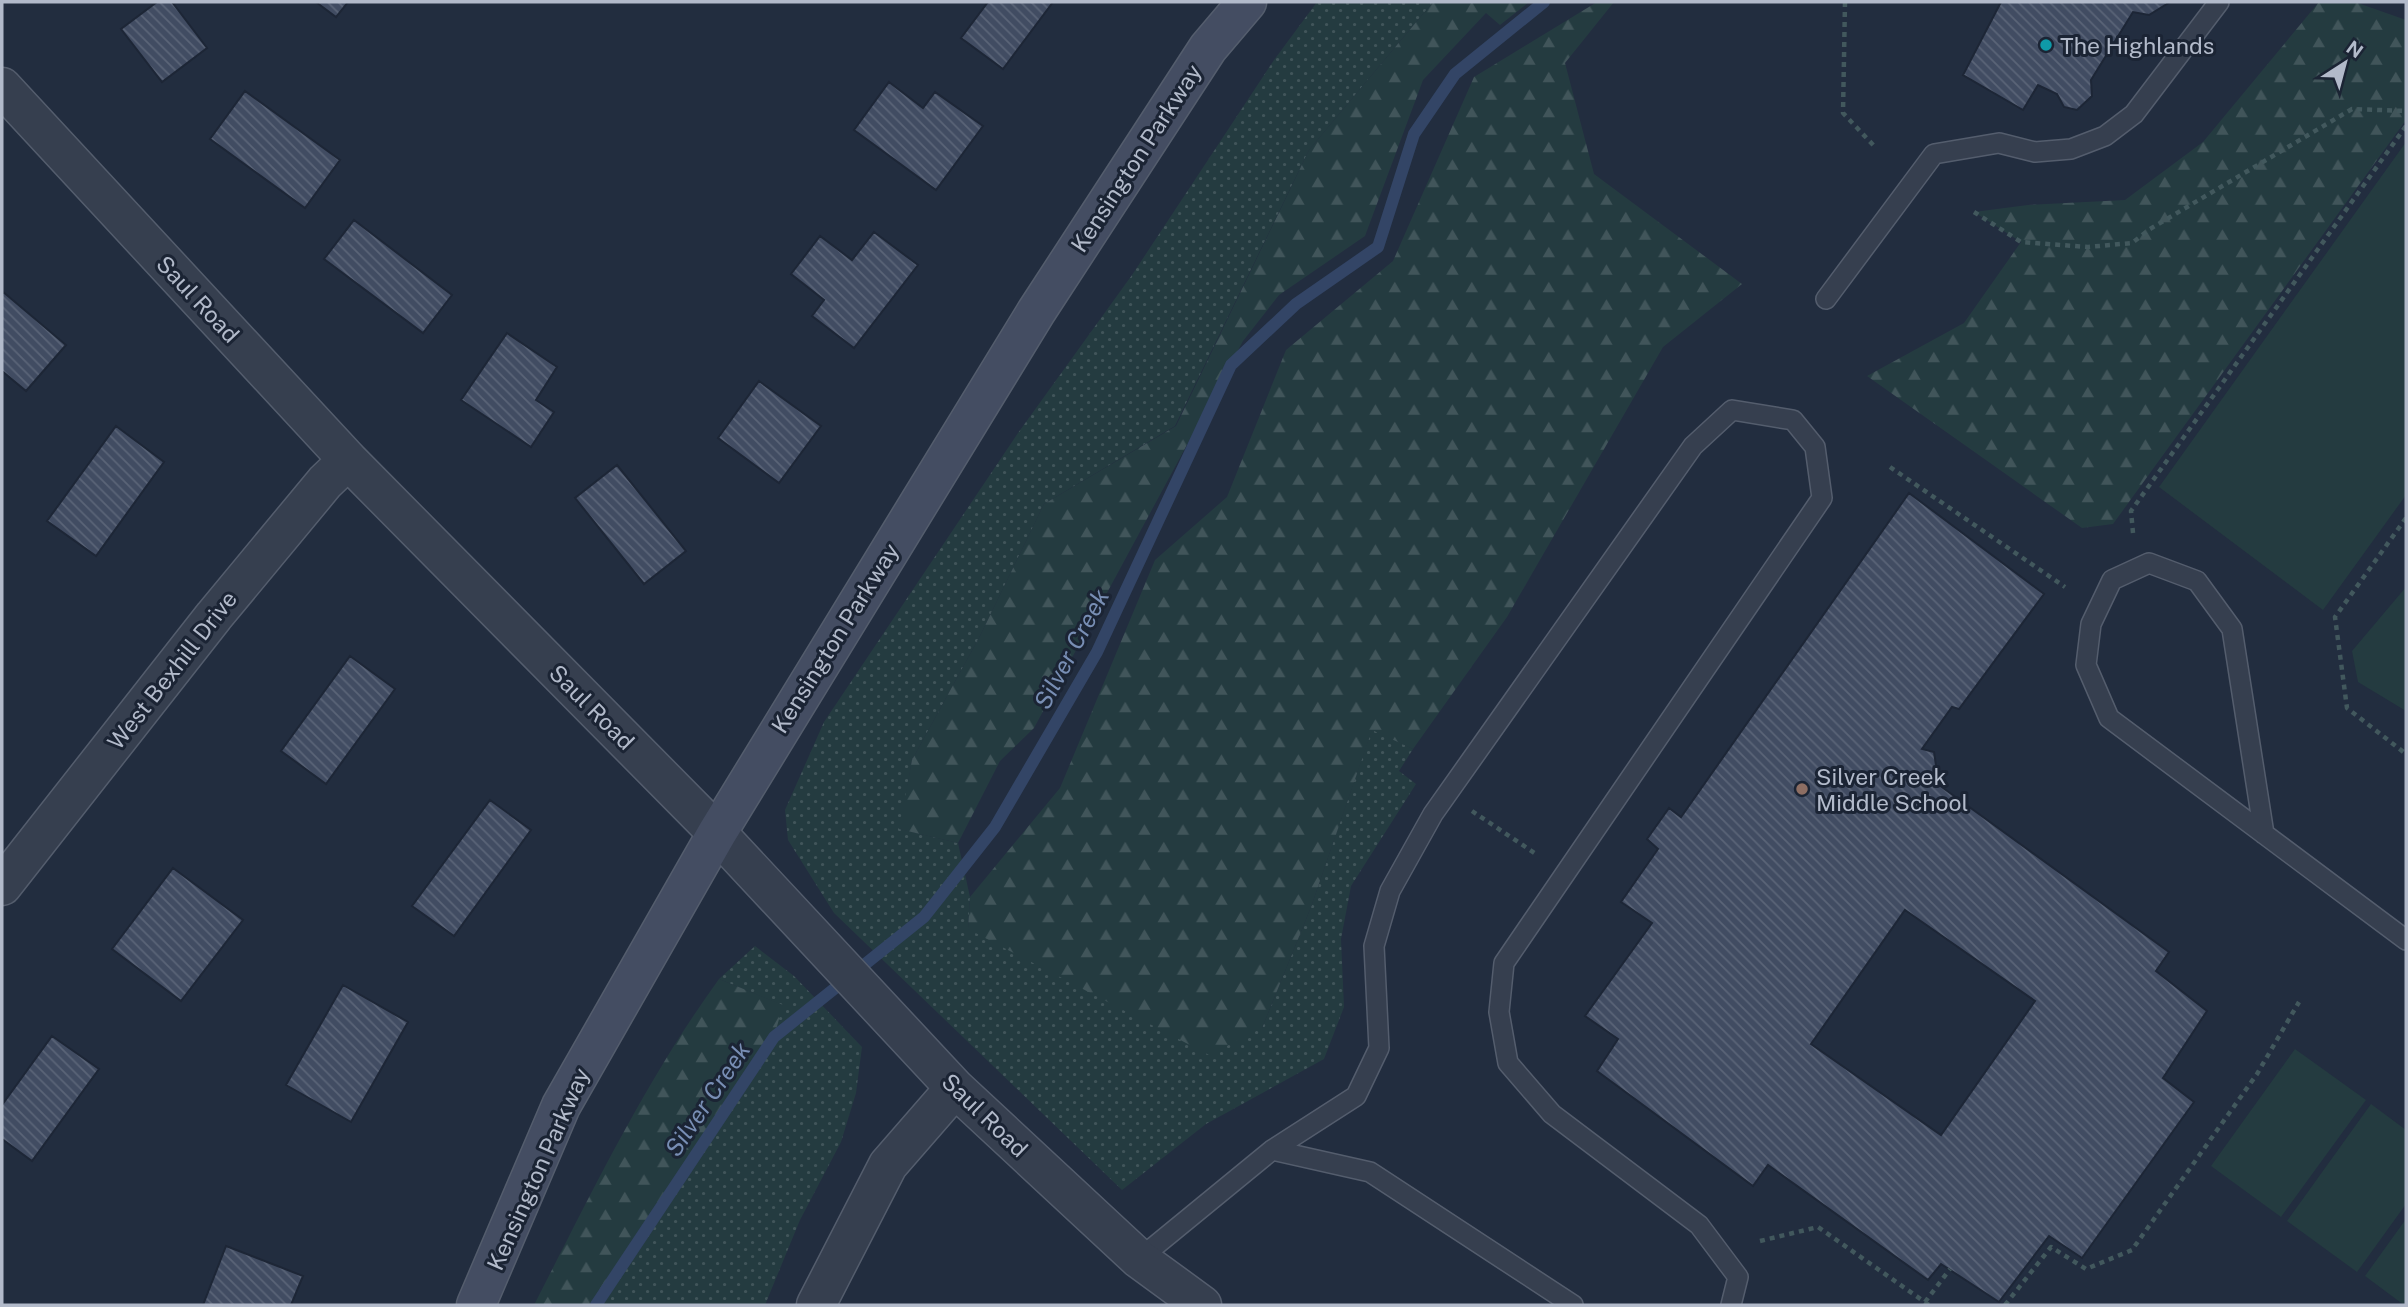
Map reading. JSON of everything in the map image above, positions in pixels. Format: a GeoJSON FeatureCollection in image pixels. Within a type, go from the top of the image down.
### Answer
{"type":"FeatureCollection","features":[{"type":"Feature","properties":{"kind":"street","name":"Kensington Parkway"},"geometry":{"type":"LineString","coordinates":[[477,1305],[561,1106],[717,833],[1036,312],[1208,48],[1247,2]]}},
{"type":"Feature","properties":{"kind":"street","name":"Saul Road"},"geometry":{"type":"LineString","coordinates":[[2,87],[348,460],[717,833],[955,1088],[1139,1259],[1202,1305]]}},
{"type":"Feature","properties":{"kind":"street","name":"West Bexhill Drive"},"geometry":{"type":"LineString","coordinates":[[2,886],[214,616],[325,482],[348,460]]}},
{"type":"Feature","properties":{"kind":"street"},"geometry":{"type":"LineString","coordinates":[[816,1305],[888,1165],[955,1088]]}},
{"type":"Feature","properties":{"kind":"lane"},"geometry":{"type":"LineString","coordinates":[[1826,299],[1934,154],[1999,144],[2035,152],[2071,149],[2105,136],[2134,114],[2220,2]]}},
{"type":"Feature","properties":{"kind":"lane"},"geometry":{"type":"LineString","coordinates":[[1139,1259],[1272,1150],[1356,1096],[1379,1048],[1374,946],[1390,891],[1433,814],[1693,446],[1732,410],[1793,420],[1815,447],[1822,498],[1504,963],[1499,1012],[1508,1063],[1552,1114],[1699,1225],[1738,1277],[1731,1305]]}},
{"type":"Feature","properties":{"kind":"lane"},"geometry":{"type":"LineString","coordinates":[[2264,834],[2232,629],[2197,581],[2149,563],[2112,580],[2091,624],[2086,665],[2109,718],[2264,834],[2406,940]]}},
{"type":"Feature","properties":{"kind":"lane"},"geometry":{"type":"LineString","coordinates":[[1272,1150],[1370,1172],[1573,1305]]}},
{"type":"Feature","properties":{"kind":"path"},"geometry":{"type":"LineString","coordinates":[[1845,2],[1843,113],[1876,148]]}},
{"type":"Feature","properties":{"kind":"path"},"geometry":{"type":"LineString","coordinates":[[1974,212],[2021,242],[2088,247],[2132,243],[2352,109],[2406,111]]}},
{"type":"Feature","properties":{"kind":"path"},"geometry":{"type":"LineString","coordinates":[[2133,533],[2130,511],[2406,126]]}},
{"type":"Feature","properties":{"kind":"path"},"geometry":{"type":"LineString","coordinates":[[1890,467],[2065,587]]}},
{"type":"Feature","properties":{"kind":"path"},"geometry":{"type":"LineString","coordinates":[[2406,518],[2335,617],[2347,709],[2406,754]]}},
{"type":"Feature","properties":{"kind":"path"},"geometry":{"type":"LineString","coordinates":[[1469,809],[1536,853]]}},
{"type":"Feature","properties":{"kind":"path"},"geometry":{"type":"LineString","coordinates":[[2005,1305],[2051,1247],[2086,1269],[2132,1250],[2257,1074],[2300,1002]]}},
{"type":"Feature","properties":{"kind":"path"},"geometry":{"type":"LineString","coordinates":[[1760,1241],[1818,1227],[1927,1304],[1950,1269]]}},
{"type":"Feature","properties":{"kind":"green space"},"geometry":{"type":"Polygon","coordinates":[[[1317,2],[1433,2],[1309,150],[1175,426],[1044,504],[980,636],[912,760],[900,829],[958,843],[970,897],[968,929],[1262,1028],[1311,907],[1372,729],[1413,749],[1399,771],[1416,784],[1351,886],[1341,939],[1344,1007],[1324,1059],[1206,1124],[1122,1190],[834,913],[788,840],[785,810],[824,722],[1018,433],[1132,275],[1274,60],[1317,2]]]}},
{"type":"Feature","properties":{"kind":"green space"},"geometry":{"type":"Polygon","coordinates":[[[1433,2],[1529,2],[1500,25],[1486,13],[1423,80],[1365,236],[1279,295],[1243,341],[1034,728],[1000,761],[958,843],[899,829],[912,760],[980,636],[1044,504],[1176,426],[1309,150],[1433,2]]]}},
{"type":"Feature","properties":{"kind":"green space"},"geometry":{"type":"Polygon","coordinates":[[[1597,2],[1614,2],[1565,63],[1594,174],[1742,284],[1663,347],[1507,617],[1413,749],[1372,730],[1311,907],[1262,1028],[1209,1055],[968,929],[970,897],[1060,788],[1155,560],[1227,497],[1286,350],[1393,261],[1474,77],[1597,2]]]}},
{"type":"Feature","properties":{"kind":"green space"},"geometry":{"type":"Polygon","coordinates":[[[2319,2],[2355,2],[2406,20],[2406,120],[2113,524],[2082,528],[1867,376],[1964,323],[2021,242],[1974,212],[2028,205],[2125,200],[2203,142],[2319,2]]]}},
{"type":"Feature","properties":{"kind":"green space"},"geometry":{"type":"Polygon","coordinates":[[[2406,142],[2406,495],[2323,610],[2159,487],[2406,142]]]}},
{"type":"Feature","properties":{"kind":"green space"},"geometry":{"type":"Polygon","coordinates":[[[2406,587],[2406,711],[2358,682],[2352,651],[2406,587]]]}},
{"type":"Feature","properties":{"kind":"green space"},"geometry":{"type":"Polygon","coordinates":[[[755,946],[794,976],[862,1047],[856,1093],[841,1142],[800,1220],[765,1305],[596,1305],[782,1005],[719,979],[755,946]]]}},
{"type":"Feature","properties":{"kind":"green space"},"geometry":{"type":"Polygon","coordinates":[[[719,979],[783,1005],[774,1037],[596,1305],[534,1305],[643,1098],[719,979]]]}},
{"type":"Feature","properties":{"kind":"green space"},"geometry":{"type":"Polygon","coordinates":[[[2295,1049],[2366,1100],[2281,1217],[2211,1166],[2295,1049]]]}},
{"type":"Feature","properties":{"kind":"green space"},"geometry":{"type":"Polygon","coordinates":[[[2371,1104],[2406,1130],[2406,1204],[2357,1272],[2287,1221],[2371,1104]]]}},
{"type":"Feature","properties":{"kind":"green space"},"geometry":{"type":"Polygon","coordinates":[[[2406,1219],[2406,1305],[2404,1305],[2365,1276],[2406,1219]]]}},
{"type":"Feature","properties":{"kind":"building"},"geometry":{"type":"Polygon","coordinates":[[[157,2],[172,2],[207,48],[162,82],[121,29],[157,2]]]}},
{"type":"Feature","properties":{"kind":"building"},"geometry":{"type":"Polygon","coordinates":[[[316,2],[348,2],[336,17],[316,2]]]}},
{"type":"Feature","properties":{"kind":"building"},"geometry":{"type":"Polygon","coordinates":[[[988,2],[1053,2],[1003,69],[961,38],[988,2]]]}},
{"type":"Feature","properties":{"kind":"building","name":"The Highlands"},"geometry":{"type":"Polygon","coordinates":[[[2001,2],[2170,2],[2149,15],[2133,12],[2091,80],[2092,96],[2077,110],[2064,107],[2057,94],[2038,85],[2023,110],[1963,75],[2001,2]]]}},
{"type":"Feature","properties":{"kind":"building"},"geometry":{"type":"Polygon","coordinates":[[[889,82],[923,108],[935,92],[983,126],[936,190],[854,130],[889,82]]]}},
{"type":"Feature","properties":{"kind":"building"},"geometry":{"type":"Polygon","coordinates":[[[245,91],[340,160],[305,208],[210,139],[245,91]]]}},
{"type":"Feature","properties":{"kind":"building"},"geometry":{"type":"Polygon","coordinates":[[[354,220],[452,295],[423,333],[324,259],[354,220]]]}},
{"type":"Feature","properties":{"kind":"building"},"geometry":{"type":"Polygon","coordinates":[[[874,232],[918,265],[854,348],[812,316],[824,300],[791,274],[820,236],[852,260],[874,232]]]}},
{"type":"Feature","properties":{"kind":"building"},"geometry":{"type":"Polygon","coordinates":[[[2,291],[66,345],[26,391],[2,371],[2,291]]]}},
{"type":"Feature","properties":{"kind":"building"},"geometry":{"type":"Polygon","coordinates":[[[507,333],[557,367],[536,400],[554,412],[531,447],[461,400],[507,333]]]}},
{"type":"Feature","properties":{"kind":"building"},"geometry":{"type":"Polygon","coordinates":[[[759,381],[821,426],[779,483],[718,438],[759,381]]]}},
{"type":"Feature","properties":{"kind":"building"},"geometry":{"type":"Polygon","coordinates":[[[116,426],[164,462],[96,556],[47,521],[116,426]]]}},
{"type":"Feature","properties":{"kind":"building"},"geometry":{"type":"Polygon","coordinates":[[[617,465],[686,551],[644,584],[575,498],[617,465]]]}},
{"type":"Feature","properties":{"kind":"building","name":"Silver Creek Middle School"},"geometry":{"type":"Polygon","coordinates":[[[1909,493],[2044,594],[1959,709],[1952,707],[1922,749],[1934,752],[1939,785],[2169,952],[2156,971],[2207,1011],[2163,1078],[2194,1102],[2082,1258],[2049,1236],[1999,1302],[1941,1264],[1928,1280],[1768,1165],[1753,1186],[1597,1071],[1618,1039],[1585,1016],[1652,923],[1621,902],[1658,849],[1647,839],[1669,808],[1681,817],[1909,493]],[[1905,910],[1811,1044],[1941,1135],[2035,1001],[1905,910]]]}},
{"type":"Feature","properties":{"kind":"building"},"geometry":{"type":"Polygon","coordinates":[[[350,656],[395,689],[326,784],[281,751],[350,656]]]}},
{"type":"Feature","properties":{"kind":"building"},"geometry":{"type":"Polygon","coordinates":[[[490,800],[531,830],[454,936],[412,906],[490,800]]]}},
{"type":"Feature","properties":{"kind":"building"},"geometry":{"type":"Polygon","coordinates":[[[173,868],[243,920],[181,1001],[112,949],[173,868]]]}},
{"type":"Feature","properties":{"kind":"building"},"geometry":{"type":"Polygon","coordinates":[[[343,985],[408,1022],[351,1122],[286,1085],[343,985]]]}},
{"type":"Feature","properties":{"kind":"building"},"geometry":{"type":"Polygon","coordinates":[[[52,1036],[99,1069],[32,1161],[2,1139],[2,1105],[52,1036]]]}},
{"type":"Feature","properties":{"kind":"building"},"geometry":{"type":"Polygon","coordinates":[[[226,1246],[303,1276],[291,1305],[203,1305],[226,1246]]]}},
{"type":"Feature","properties":{"kind":"waterway","name":"Silver Creek"},"geometry":{"type":"LineString","coordinates":[[596,1305],[774,1037],[924,917],[995,827],[1097,652],[1231,365],[1296,304],[1378,247],[1414,134],[1455,74],[1544,2]]}},
{"type":"Feature","properties":{"kind":"place","name":"The Highlands"},"geometry":{"type":"Point","coordinates":[2046,45]}},
{"type":"Feature","properties":{"kind":"place","name":"Silver Creek Middle School"},"geometry":{"type":"Point","coordinates":[1802,789]}}]}
